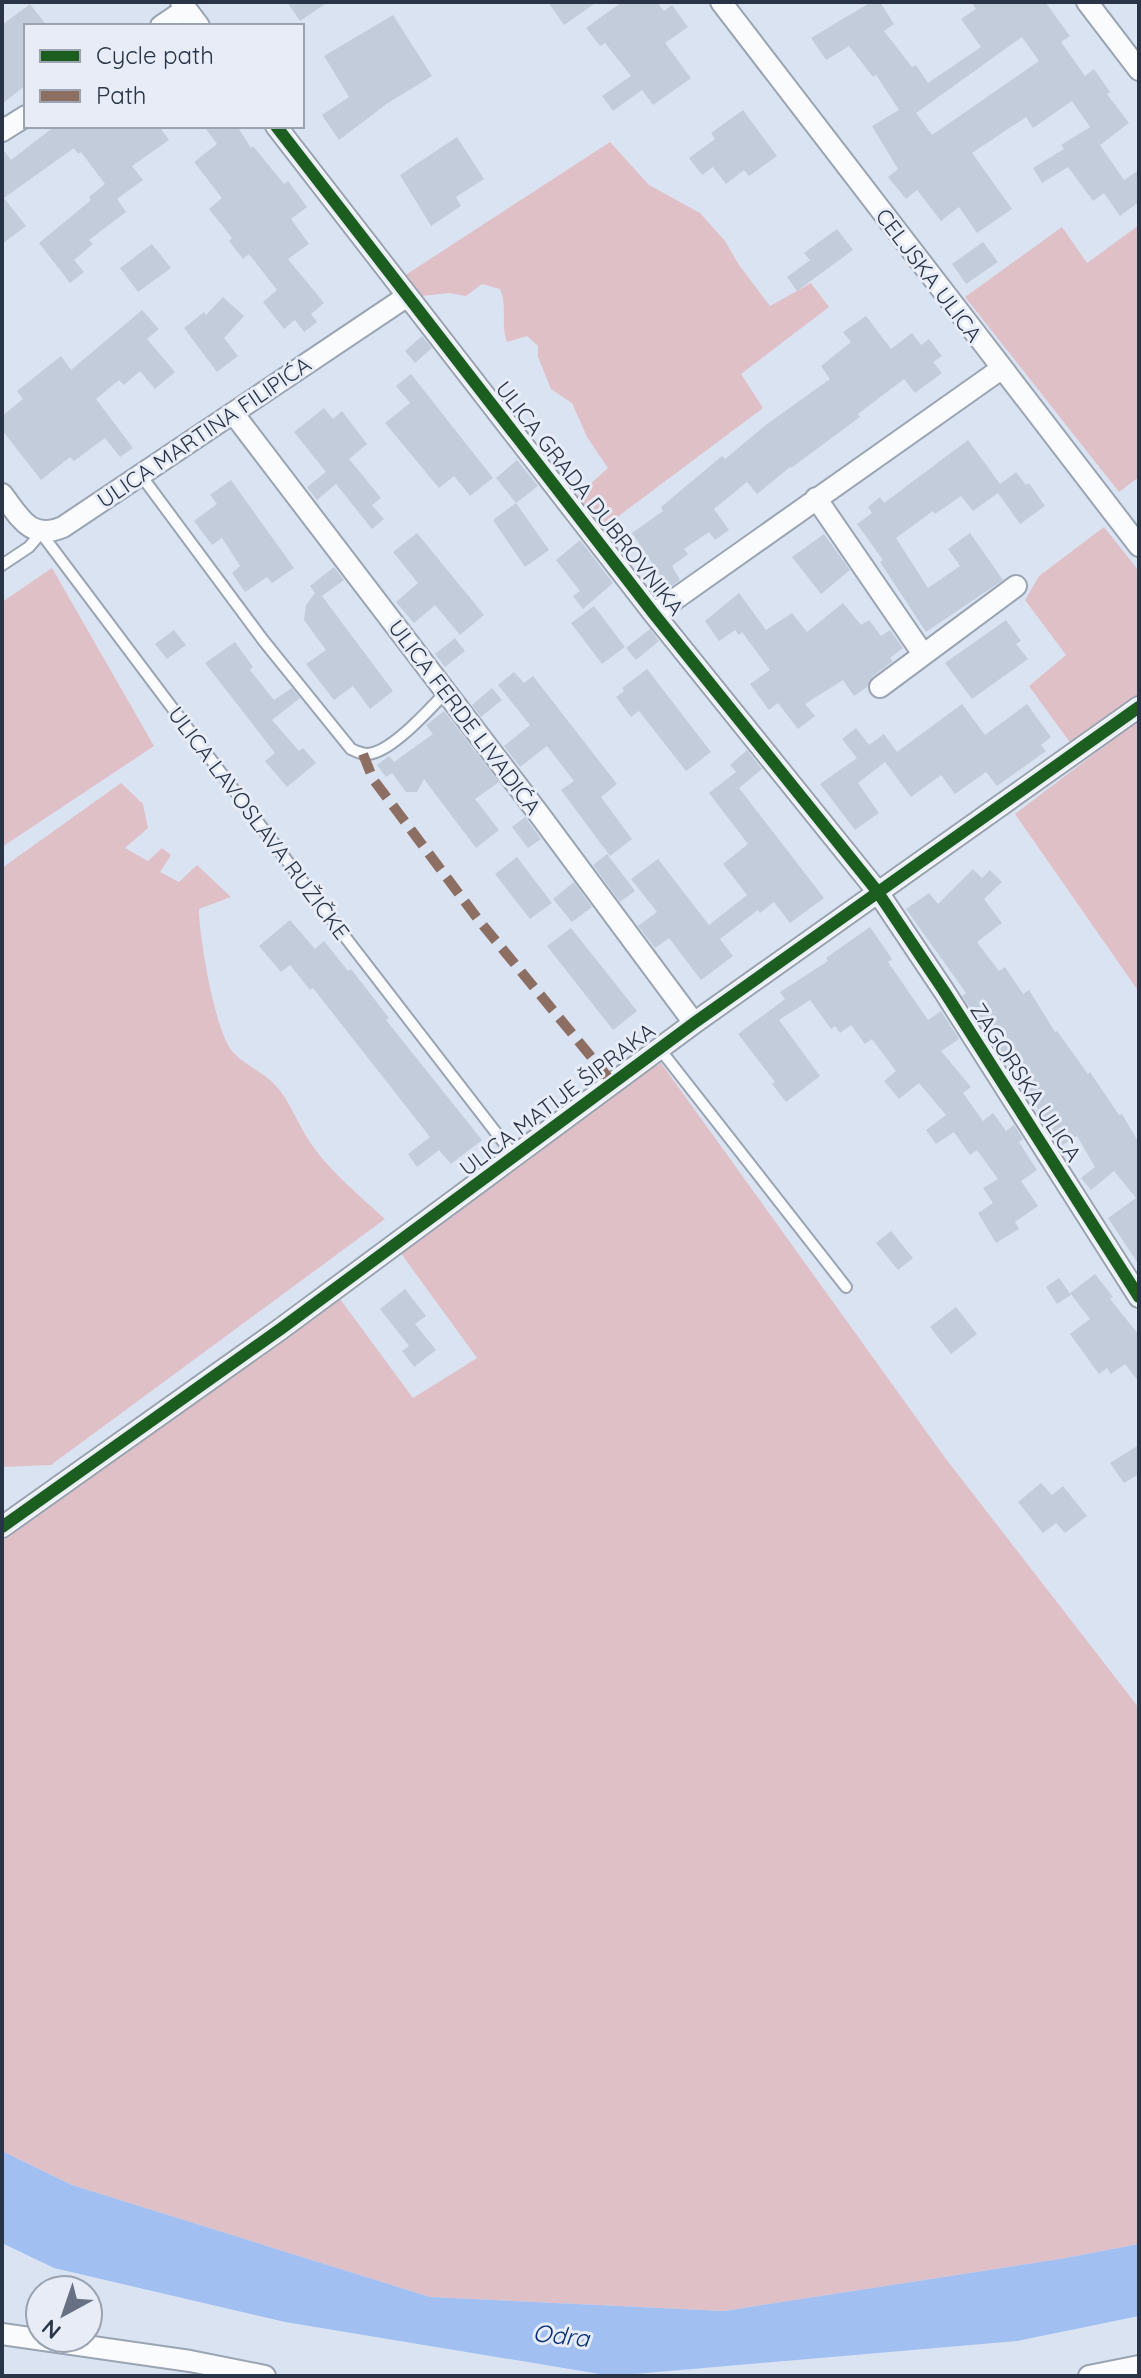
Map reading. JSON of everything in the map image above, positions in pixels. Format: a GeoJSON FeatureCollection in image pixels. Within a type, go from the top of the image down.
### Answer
{"type":"FeatureCollection","features":[{"type":"Feature","properties":{"kind":"street","name":"CELJSKA ULICA"},"geometry":{"type":"LineString","coordinates":[[721,2],[1139,546]]}},
{"type":"Feature","properties":{"kind":"street"},"geometry":{"type":"LineString","coordinates":[[1087,2],[1139,70]]}},
{"type":"Feature","properties":{"kind":"street"},"geometry":{"type":"LineString","coordinates":[[163,24],[183,5],[197,24]]}},
{"type":"Feature","properties":{"kind":"street"},"geometry":{"type":"LineString","coordinates":[[2,131],[24,117]]}},
{"type":"Feature","properties":{"kind":"street","name":"ULICA GRADA DUBROVNIKA"},"geometry":{"type":"LineString","coordinates":[[278,128],[654,614],[877,891]]}},
{"type":"Feature","properties":{"kind":"street","name":"ULICA MARTINA FILIPIĆA"},"geometry":{"type":"LineString","coordinates":[[41,533],[63,527],[406,297]]}},
{"type":"Feature","properties":{"kind":"street"},"geometry":{"type":"LineString","coordinates":[[654,614],[1001,369]]}},
{"type":"Feature","properties":{"kind":"street","name":"ULICA FERDE LIVADIĆA"},"geometry":{"type":"LineString","coordinates":[[233,413],[694,1023]]}},
{"type":"Feature","properties":{"kind":"street","name":"ULICA LAVOSLAVA RUŽIČKE"},"geometry":{"type":"LineString","coordinates":[[2,494],[24,523],[41,533]]}},
{"type":"Feature","properties":{"kind":"street"},"geometry":{"type":"LineString","coordinates":[[816,498],[923,654]]}},
{"type":"Feature","properties":{"kind":"street"},"geometry":{"type":"LineString","coordinates":[[880,687],[1016,586]]}},
{"type":"Feature","properties":{"kind":"street","name":"ULICA MATIJE ŠIPRAKA"},"geometry":{"type":"LineString","coordinates":[[2,1527],[282,1328],[659,1048],[1139,707]]}},
{"type":"Feature","properties":{"kind":"street","name":"ZAGORSKA ULICA"},"geometry":{"type":"LineString","coordinates":[[877,891],[1139,1297]]}},
{"type":"Feature","properties":{"kind":"street"},"geometry":{"type":"LineString","coordinates":[[2,2334],[212,2371],[265,2376]]}},
{"type":"Feature","properties":{"kind":"street"},"geometry":{"type":"LineString","coordinates":[[1089,2376],[1139,2366]]}},
{"type":"Feature","properties":{"kind":"lane"},"geometry":{"type":"LineString","coordinates":[[140,474],[263,640],[351,749],[370,754],[382,749],[421,718],[446,692]]}},
{"type":"Feature","properties":{"kind":"lane","name":"ULICA MARTINA FILIPIĆA"},"geometry":{"type":"LineString","coordinates":[[2,565],[29,547],[41,533]]}},
{"type":"Feature","properties":{"kind":"lane","name":"ULICA LAVOSLAVA RUŽIČKE"},"geometry":{"type":"LineString","coordinates":[[41,533],[312,894],[514,1156]]}},
{"type":"Feature","properties":{"kind":"lane"},"geometry":{"type":"LineString","coordinates":[[659,1048],[846,1287]]}},
{"type":"Feature","properties":{"kind":"shaded area"},"geometry":{"type":"Polygon","coordinates":[[[610,142],[649,185],[700,213],[725,241],[770,306],[811,283],[829,307],[741,374],[763,408],[604,527],[577,496],[608,468],[587,437],[572,403],[551,389],[538,357],[538,346],[527,336],[507,342],[500,289],[482,284],[466,296],[449,293],[422,296],[404,276],[610,142]]]}},
{"type":"Feature","properties":{"kind":"shaded area"},"geometry":{"type":"Polygon","coordinates":[[[1139,225],[1139,477],[1119,492],[965,297],[1062,227],[1087,263],[1139,225]]]}},
{"type":"Feature","properties":{"kind":"shaded area"},"geometry":{"type":"Polygon","coordinates":[[[1104,527],[1139,571],[1139,702],[1074,748],[1029,686],[1066,655],[1025,600],[1039,576],[1104,527]]]}},
{"type":"Feature","properties":{"kind":"shaded area"},"geometry":{"type":"Polygon","coordinates":[[[52,568],[154,746],[2,847],[2,602],[52,568]]]}},
{"type":"Feature","properties":{"kind":"shaded area"},"geometry":{"type":"Polygon","coordinates":[[[1139,720],[1139,992],[1015,814],[1139,720]]]}},
{"type":"Feature","properties":{"kind":"shaded area"},"geometry":{"type":"Polygon","coordinates":[[[121,783],[143,804],[148,828],[125,848],[148,861],[162,848],[171,855],[160,872],[179,882],[197,865],[231,897],[199,909],[214,1004],[232,1051],[276,1086],[324,1161],[385,1219],[51,1465],[2,1467],[2,868],[121,783]]]}},
{"type":"Feature","properties":{"kind":"shaded area"},"geometry":{"type":"Polygon","coordinates":[[[661,1063],[946,1459],[1139,1708],[1139,2244],[724,2311],[430,2297],[72,2185],[2,2151],[2,1541],[337,1295],[413,1398],[477,1358],[400,1252],[554,1132],[661,1063]]]}},
{"type":"Feature","properties":{"kind":"water","name":"Odra"},"geometry":{"type":"Polygon","coordinates":[[[2,2151],[72,2185],[430,2297],[724,2311],[1139,2244],[1139,2316],[1017,2341],[612,2376],[285,2322],[104,2280],[104,2274],[80,2274],[54,2268],[2,2243],[2,2151]]]}},
{"type":"Feature","properties":{"kind":"building"},"geometry":{"type":"Polygon","coordinates":[[[287,2],[328,2],[300,21],[287,2]]]}},
{"type":"Feature","properties":{"kind":"building"},"geometry":{"type":"Polygon","coordinates":[[[548,2],[597,2],[564,25],[548,2]]]}},
{"type":"Feature","properties":{"kind":"building"},"geometry":{"type":"Polygon","coordinates":[[[622,2],[657,2],[664,11],[672,5],[688,27],[665,43],[691,78],[653,105],[642,90],[613,111],[602,96],[631,76],[605,43],[600,46],[586,28],[622,2]]]}},
{"type":"Feature","properties":{"kind":"building"},"geometry":{"type":"Polygon","coordinates":[[[871,2],[880,2],[894,24],[884,31],[912,67],[916,65],[928,83],[981,47],[961,19],[976,9],[971,2],[1045,2],[1070,36],[1061,42],[1085,76],[1094,69],[1110,92],[1107,94],[1129,123],[1100,145],[1124,180],[1139,170],[1139,202],[1120,216],[1104,193],[1093,201],[1068,167],[1042,183],[1033,168],[1064,149],[1061,145],[1090,127],[1072,101],[1033,128],[1026,117],[972,153],[1012,209],[977,233],[959,207],[941,221],[917,190],[906,199],[888,177],[898,169],[872,126],[899,110],[876,75],[873,77],[849,46],[826,60],[811,38],[871,2]],[[1022,37],[916,113],[932,135],[1039,61],[1022,37]]]}},
{"type":"Feature","properties":{"kind":"building"},"geometry":{"type":"Polygon","coordinates":[[[30,4],[45,24],[24,24],[24,87],[2,104],[2,25],[30,4]]]}},
{"type":"Feature","properties":{"kind":"building"},"geometry":{"type":"Polygon","coordinates":[[[393,15],[432,76],[388,103],[339,140],[322,115],[349,97],[324,56],[393,15]]]}},
{"type":"Feature","properties":{"kind":"building"},"geometry":{"type":"Polygon","coordinates":[[[743,110],[777,156],[749,176],[744,170],[726,184],[713,167],[702,175],[689,158],[715,139],[711,133],[743,110]]]}},
{"type":"Feature","properties":{"kind":"building"},"geometry":{"type":"Polygon","coordinates":[[[52,128],[160,128],[169,140],[132,166],[143,180],[117,199],[126,212],[89,240],[93,244],[74,260],[84,272],[70,283],[39,243],[91,200],[89,197],[105,184],[81,152],[78,154],[74,148],[4,198],[26,226],[2,244],[2,148],[11,160],[52,128]]]}},
{"type":"Feature","properties":{"kind":"building"},"geometry":{"type":"Polygon","coordinates":[[[205,128],[238,128],[251,148],[253,146],[284,184],[288,181],[307,207],[291,219],[309,244],[288,259],[324,303],[311,314],[317,322],[304,332],[295,320],[284,329],[263,302],[277,290],[249,254],[243,259],[229,241],[232,238],[209,209],[222,198],[194,162],[217,144],[205,128]]]}},
{"type":"Feature","properties":{"kind":"building"},"geometry":{"type":"Polygon","coordinates":[[[457,137],[484,179],[456,197],[461,206],[431,226],[400,175],[457,137]]]}},
{"type":"Feature","properties":{"kind":"building"},"geometry":{"type":"Polygon","coordinates":[[[837,229],[853,250],[797,291],[787,277],[810,260],[804,253],[837,229]]]}},
{"type":"Feature","properties":{"kind":"building"},"geometry":{"type":"Polygon","coordinates":[[[983,242],[998,262],[966,284],[952,264],[983,242]]]}},
{"type":"Feature","properties":{"kind":"building"},"geometry":{"type":"Polygon","coordinates":[[[152,244],[171,268],[138,292],[120,268],[152,244]]]}},
{"type":"Feature","properties":{"kind":"building"},"geometry":{"type":"Polygon","coordinates":[[[223,297],[244,316],[224,338],[238,356],[217,372],[184,328],[204,312],[206,315],[223,297]]]}},
{"type":"Feature","properties":{"kind":"building"},"geometry":{"type":"Polygon","coordinates":[[[142,310],[159,329],[147,339],[175,372],[155,389],[140,371],[124,385],[119,380],[96,399],[133,448],[120,457],[105,438],[74,461],[70,457],[41,480],[2,430],[2,416],[23,399],[17,391],[61,356],[71,370],[142,310]]]}},
{"type":"Feature","properties":{"kind":"building"},"geometry":{"type":"Polygon","coordinates":[[[866,316],[891,349],[912,333],[921,345],[929,339],[942,356],[933,362],[942,373],[915,393],[904,379],[858,414],[860,417],[757,494],[747,482],[714,509],[729,530],[715,540],[709,532],[684,549],[688,554],[672,566],[680,580],[669,588],[632,533],[663,511],[661,507],[722,456],[725,459],[830,379],[821,366],[851,342],[843,332],[866,316]]]}},
{"type":"Feature","properties":{"kind":"building"},"geometry":{"type":"Polygon","coordinates":[[[422,336],[432,348],[415,363],[405,351],[422,336]]]}},
{"type":"Feature","properties":{"kind":"building"},"geometry":{"type":"Polygon","coordinates":[[[411,374],[493,478],[470,496],[454,476],[439,488],[385,423],[410,403],[396,386],[411,374]]]}},
{"type":"Feature","properties":{"kind":"building"},"geometry":{"type":"Polygon","coordinates":[[[324,408],[333,419],[342,411],[367,444],[349,459],[381,498],[372,505],[384,519],[372,529],[336,484],[317,500],[307,487],[326,472],[294,432],[324,408]]]}},
{"type":"Feature","properties":{"kind":"building"},"geometry":{"type":"Polygon","coordinates":[[[968,440],[1000,484],[1016,472],[1026,485],[1029,483],[1045,506],[1020,524],[998,493],[973,511],[961,496],[935,514],[933,511],[896,538],[928,588],[960,566],[948,549],[970,533],[1003,580],[926,632],[880,562],[883,560],[857,524],[872,513],[868,507],[880,497],[884,503],[968,440]]]}},
{"type":"Feature","properties":{"kind":"building"},"geometry":{"type":"Polygon","coordinates":[[[517,460],[538,486],[516,503],[496,478],[517,460]]]}},
{"type":"Feature","properties":{"kind":"building"},"geometry":{"type":"Polygon","coordinates":[[[231,480],[294,568],[272,583],[267,577],[245,592],[232,573],[240,566],[222,538],[212,545],[194,521],[217,504],[210,495],[231,480]]]}},
{"type":"Feature","properties":{"kind":"building"},"geometry":{"type":"Polygon","coordinates":[[[516,503],[549,550],[525,567],[493,520],[516,503]]]}},
{"type":"Feature","properties":{"kind":"building"},"geometry":{"type":"Polygon","coordinates":[[[417,533],[484,615],[460,635],[435,605],[414,623],[396,602],[418,583],[393,552],[417,533]]]}},
{"type":"Feature","properties":{"kind":"building"},"geometry":{"type":"Polygon","coordinates":[[[824,534],[850,570],[821,594],[792,557],[824,534]]]}},
{"type":"Feature","properties":{"kind":"building"},"geometry":{"type":"Polygon","coordinates":[[[580,540],[613,583],[583,609],[573,596],[580,591],[556,560],[580,540]]]}},
{"type":"Feature","properties":{"kind":"building"},"geometry":{"type":"Polygon","coordinates":[[[334,567],[344,580],[322,596],[393,691],[370,709],[353,686],[334,700],[306,664],[326,650],[304,620],[306,605],[315,593],[310,586],[334,567]]]}},
{"type":"Feature","properties":{"kind":"building"},"geometry":{"type":"Polygon","coordinates":[[[739,593],[766,630],[792,613],[807,632],[843,603],[861,625],[869,620],[881,636],[890,630],[903,648],[890,658],[893,661],[872,677],[867,687],[854,696],[843,680],[805,704],[815,716],[798,729],[778,703],[769,710],[750,684],[770,670],[742,632],[739,635],[735,630],[719,641],[705,621],[739,593]]]}},
{"type":"Feature","properties":{"kind":"building"},"geometry":{"type":"Polygon","coordinates":[[[594,606],[625,647],[602,664],[571,623],[594,606]]]}},
{"type":"Feature","properties":{"kind":"building"},"geometry":{"type":"Polygon","coordinates":[[[1006,620],[1021,641],[1016,644],[1028,659],[972,699],[945,663],[1006,620]]]}},
{"type":"Feature","properties":{"kind":"building"},"geometry":{"type":"Polygon","coordinates":[[[650,629],[659,641],[636,660],[626,648],[650,629]]]}},
{"type":"Feature","properties":{"kind":"building"},"geometry":{"type":"Polygon","coordinates":[[[174,630],[186,645],[167,659],[155,644],[174,630]]]}},
{"type":"Feature","properties":{"kind":"building"},"geometry":{"type":"Polygon","coordinates":[[[455,638],[465,651],[445,667],[435,654],[455,638]]]}},
{"type":"Feature","properties":{"kind":"building"},"geometry":{"type":"Polygon","coordinates":[[[235,642],[253,667],[250,670],[274,700],[292,688],[300,698],[272,720],[299,751],[303,748],[316,763],[287,787],[265,761],[275,753],[205,663],[235,642]]]}},
{"type":"Feature","properties":{"kind":"building"},"geometry":{"type":"Polygon","coordinates":[[[647,669],[711,752],[686,771],[639,711],[631,717],[616,697],[624,691],[622,688],[647,669]]]}},
{"type":"Feature","properties":{"kind":"building"},"geometry":{"type":"Polygon","coordinates":[[[514,672],[524,683],[533,676],[617,784],[601,797],[632,839],[610,856],[561,790],[574,781],[547,746],[520,767],[504,746],[530,725],[498,685],[514,672]]]}},
{"type":"Feature","properties":{"kind":"building"},"geometry":{"type":"Polygon","coordinates":[[[492,688],[502,700],[481,717],[472,705],[492,688]]]}},
{"type":"Feature","properties":{"kind":"building"},"geometry":{"type":"Polygon","coordinates":[[[962,704],[985,735],[1027,704],[1051,737],[1041,745],[1046,751],[997,786],[986,772],[955,794],[941,775],[911,797],[885,762],[858,783],[879,813],[855,830],[820,784],[857,758],[842,739],[856,728],[869,745],[884,734],[897,752],[962,704]]]}},
{"type":"Feature","properties":{"kind":"building"},"geometry":{"type":"Polygon","coordinates":[[[444,711],[499,782],[475,799],[499,830],[476,848],[424,779],[417,792],[406,792],[392,773],[386,777],[377,765],[389,756],[394,762],[433,734],[426,725],[444,711]]]}},
{"type":"Feature","properties":{"kind":"building"},"geometry":{"type":"Polygon","coordinates":[[[747,750],[762,769],[739,788],[824,898],[790,923],[774,902],[760,913],[758,910],[720,939],[733,956],[701,980],[669,938],[655,948],[638,926],[657,912],[631,879],[658,859],[709,925],[747,895],[723,864],[748,844],[709,793],[736,772],[730,765],[747,750]]]}},
{"type":"Feature","properties":{"kind":"building"},"geometry":{"type":"Polygon","coordinates":[[[525,817],[541,839],[528,848],[512,827],[525,817]]]}},
{"type":"Feature","properties":{"kind":"building"},"geometry":{"type":"Polygon","coordinates":[[[607,854],[635,891],[620,902],[593,865],[607,854]]]}},
{"type":"Feature","properties":{"kind":"building"},"geometry":{"type":"Polygon","coordinates":[[[517,857],[552,903],[530,919],[495,874],[517,857]]]}},
{"type":"Feature","properties":{"kind":"building"},"geometry":{"type":"Polygon","coordinates":[[[973,869],[982,878],[990,870],[1002,882],[984,899],[1002,923],[977,942],[999,971],[1005,967],[1023,994],[1029,990],[1055,1032],[1088,1074],[1090,1072],[1119,1115],[1122,1114],[1139,1143],[1139,1265],[1108,1218],[1136,1198],[1114,1171],[1091,1190],[1081,1178],[1095,1167],[1077,1136],[1061,1146],[1046,1122],[1044,1124],[1036,1111],[1038,1109],[962,996],[966,993],[906,909],[929,893],[938,904],[973,869]]]}},
{"type":"Feature","properties":{"kind":"building"},"geometry":{"type":"Polygon","coordinates":[[[574,882],[592,907],[572,922],[553,899],[574,882]]]}},
{"type":"Feature","properties":{"kind":"building"},"geometry":{"type":"Polygon","coordinates":[[[290,920],[315,949],[324,941],[348,971],[351,969],[389,1018],[386,1020],[482,1140],[451,1164],[439,1150],[417,1167],[408,1154],[430,1137],[313,988],[310,990],[290,965],[281,972],[259,946],[290,920]]]}},
{"type":"Feature","properties":{"kind":"building"},"geometry":{"type":"Polygon","coordinates":[[[870,927],[892,959],[888,962],[928,1020],[941,1011],[959,1039],[941,1051],[971,1087],[963,1093],[983,1121],[993,1113],[1006,1131],[1014,1125],[1023,1139],[1019,1142],[1037,1170],[1021,1181],[1038,1206],[1015,1222],[1019,1229],[996,1243],[978,1213],[993,1203],[983,1188],[998,1179],[977,1150],[970,1155],[954,1132],[936,1144],[926,1130],[946,1115],[919,1083],[899,1099],[884,1081],[896,1071],[872,1039],[865,1044],[851,1025],[840,1033],[835,1026],[831,1029],[810,1000],[779,1020],[820,1076],[786,1102],[772,1084],[775,1082],[738,1034],[785,999],[780,992],[828,961],[826,958],[870,927]]]}},
{"type":"Feature","properties":{"kind":"building"},"geometry":{"type":"Polygon","coordinates":[[[571,928],[637,1011],[613,1030],[547,946],[571,928]]]}},
{"type":"Feature","properties":{"kind":"building"},"geometry":{"type":"Polygon","coordinates":[[[891,1231],[913,1258],[898,1270],[876,1243],[891,1231]]]}},
{"type":"Feature","properties":{"kind":"building"},"geometry":{"type":"Polygon","coordinates":[[[1095,1274],[1113,1297],[1110,1299],[1139,1335],[1139,1382],[1125,1364],[1111,1374],[1107,1368],[1099,1374],[1070,1334],[1090,1319],[1070,1293],[1095,1274]]]}},
{"type":"Feature","properties":{"kind":"building"},"geometry":{"type":"Polygon","coordinates":[[[1059,1278],[1071,1295],[1057,1304],[1046,1287],[1059,1278]]]}},
{"type":"Feature","properties":{"kind":"building"},"geometry":{"type":"Polygon","coordinates":[[[405,1289],[426,1316],[415,1324],[436,1350],[414,1367],[402,1351],[409,1346],[380,1309],[405,1289]]]}},
{"type":"Feature","properties":{"kind":"building"},"geometry":{"type":"Polygon","coordinates":[[[956,1307],[977,1334],[951,1354],[930,1327],[956,1307]]]}},
{"type":"Feature","properties":{"kind":"building"},"geometry":{"type":"Polygon","coordinates":[[[1139,1445],[1139,1474],[1124,1483],[1110,1463],[1139,1445]]]}},
{"type":"Feature","properties":{"kind":"building"},"geometry":{"type":"Polygon","coordinates":[[[1041,1483],[1052,1495],[1063,1486],[1087,1516],[1065,1533],[1056,1523],[1043,1533],[1018,1502],[1041,1483]]]}},
{"type":"Feature","properties":{"kind":"marked path"},"geometry":{"type":"LineString","coordinates":[[363,754],[373,779],[477,918],[612,1082]]}},
{"type":"Feature","properties":{"kind":"cycle path"},"geometry":{"type":"LineString","coordinates":[[278,128],[654,614],[877,891],[1139,1297]]}},
{"type":"Feature","properties":{"kind":"cycle path"},"geometry":{"type":"LineString","coordinates":[[2,1527],[282,1328],[694,1023],[1139,707]]}}]}
